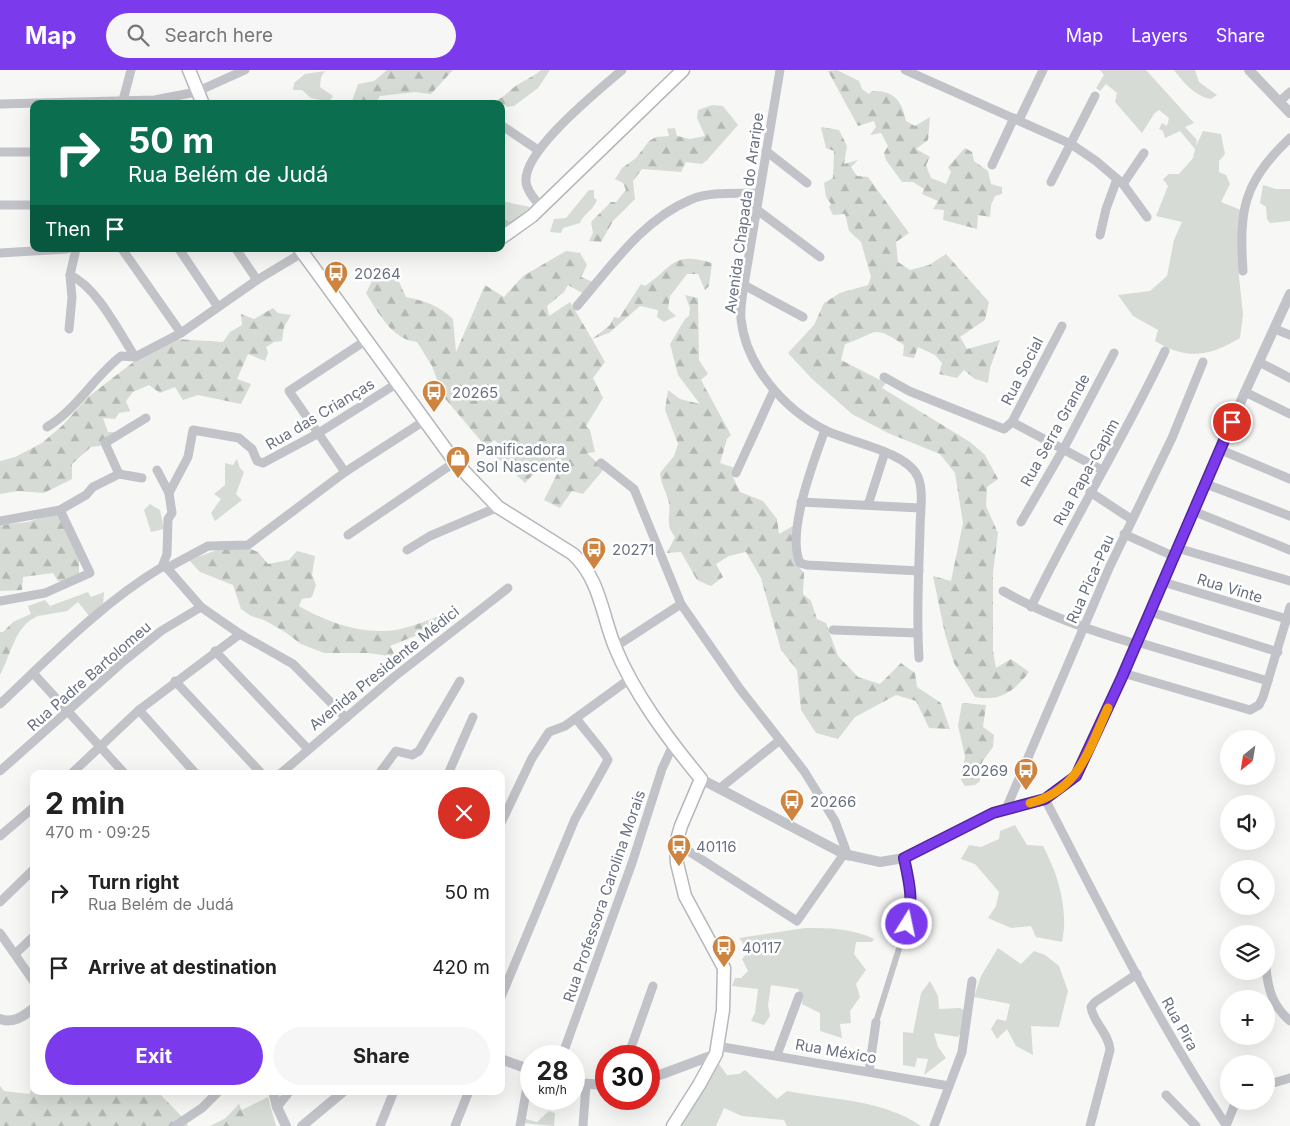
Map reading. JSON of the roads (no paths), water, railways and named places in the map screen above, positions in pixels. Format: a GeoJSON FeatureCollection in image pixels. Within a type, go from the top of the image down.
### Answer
{"type":"FeatureCollection","features":[{"type":"Feature","properties":{"kind":"main road"},"geometry":{"type":"LineString","coordinates":[[189,70],[201,100]]}},
{"type":"Feature","properties":{"kind":"main road"},"geometry":{"type":"LineString","coordinates":[[505,235],[541,207],[683,70]]}},
{"type":"Feature","properties":{"kind":"main road"},"geometry":{"type":"LineString","coordinates":[[302,252],[396,384],[455,462],[498,507],[557,544],[582,563],[596,588],[615,647],[631,678],[673,745],[701,779],[681,826],[676,844],[679,876],[686,896],[724,968],[723,1010],[717,1050],[699,1085],[673,1126]]}},
{"type":"Feature","properties":{"kind":"street"},"geometry":{"type":"LineString","coordinates":[[123,100],[131,70]]}},
{"type":"Feature","properties":{"kind":"street"},"geometry":{"type":"LineString","coordinates":[[155,100],[196,92],[245,70]]}},
{"type":"Feature","properties":{"kind":"street"},"geometry":{"type":"LineString","coordinates":[[541,207],[526,186],[525,179],[530,164],[538,150],[622,70]]}},
{"type":"Feature","properties":{"kind":"street","name":"Avenida Chapada do Araripe"},"geometry":{"type":"LineString","coordinates":[[780,70],[744,286],[741,321],[755,362],[774,390],[792,407],[825,430],[884,452],[904,463],[918,477],[920,508],[919,658]]}},
{"type":"Feature","properties":{"kind":"street"},"geometry":{"type":"LineString","coordinates":[[905,70],[1071,144],[1120,181],[1147,217]]}},
{"type":"Feature","properties":{"kind":"street"},"geometry":{"type":"LineString","coordinates":[[992,165],[1043,70]]}},
{"type":"Feature","properties":{"kind":"street"},"geometry":{"type":"LineString","coordinates":[[1249,70],[1290,113]]}},
{"type":"Feature","properties":{"kind":"street"},"geometry":{"type":"LineString","coordinates":[[1279,102],[1290,92]]}},
{"type":"Feature","properties":{"kind":"street"},"geometry":{"type":"LineString","coordinates":[[1051,182],[1095,96]]}},
{"type":"Feature","properties":{"kind":"street"},"geometry":{"type":"LineString","coordinates":[[0,104],[30,104]]}},
{"type":"Feature","properties":{"kind":"street"},"geometry":{"type":"LineString","coordinates":[[505,128],[538,150]]}},
{"type":"Feature","properties":{"kind":"street"},"geometry":{"type":"LineString","coordinates":[[1243,271],[1242,215],[1247,195],[1263,168],[1290,138]]}},
{"type":"Feature","properties":{"kind":"street"},"geometry":{"type":"LineString","coordinates":[[766,151],[807,183]]}},
{"type":"Feature","properties":{"kind":"street"},"geometry":{"type":"LineString","coordinates":[[0,152],[30,152]]}},
{"type":"Feature","properties":{"kind":"street"},"geometry":{"type":"LineString","coordinates":[[1100,235],[1106,209],[1120,181],[1144,153]]}},
{"type":"Feature","properties":{"kind":"street"},"geometry":{"type":"LineString","coordinates":[[577,306],[633,240],[665,214],[691,199],[704,196],[759,193]]}},
{"type":"Feature","properties":{"kind":"street"},"geometry":{"type":"LineString","coordinates":[[0,205],[30,205]]}},
{"type":"Feature","properties":{"kind":"street"},"geometry":{"type":"LineString","coordinates":[[756,209],[820,257]]}},
{"type":"Feature","properties":{"kind":"street"},"geometry":{"type":"LineString","coordinates":[[505,225],[513,230]]}},
{"type":"Feature","properties":{"kind":"street"},"geometry":{"type":"LineString","coordinates":[[0,252],[30,251]]}},
{"type":"Feature","properties":{"kind":"street"},"geometry":{"type":"LineString","coordinates":[[69,329],[72,298],[70,275],[75,252]]}},
{"type":"Feature","properties":{"kind":"street"},"geometry":{"type":"LineString","coordinates":[[124,252],[181,333]]}},
{"type":"Feature","properties":{"kind":"street"},"geometry":{"type":"LineString","coordinates":[[181,252],[218,307]]}},
{"type":"Feature","properties":{"kind":"street"},"geometry":{"type":"LineString","coordinates":[[238,252],[258,280]]}},
{"type":"Feature","properties":{"kind":"street"},"geometry":{"type":"LineString","coordinates":[[47,426],[65,414],[111,364],[121,356],[135,356],[181,333],[300,252]]}},
{"type":"Feature","properties":{"kind":"street"},"geometry":{"type":"LineString","coordinates":[[70,275],[78,278],[90,290],[135,356]]}},
{"type":"Feature","properties":{"kind":"street"},"geometry":{"type":"LineString","coordinates":[[744,286],[803,317]]}},
{"type":"Feature","properties":{"kind":"street"},"geometry":{"type":"LineString","coordinates":[[701,779],[846,855],[880,862],[904,858],[1006,809],[1045,799],[1076,776],[1151,612],[1175,552],[1290,294]]}},
{"type":"Feature","properties":{"kind":"street","name":"Rua Social"},"geometry":{"type":"LineString","coordinates":[[1009,425],[1062,326]]}},
{"type":"Feature","properties":{"kind":"street"},"geometry":{"type":"LineString","coordinates":[[1275,329],[1290,335]]}},
{"type":"Feature","properties":{"kind":"street"},"geometry":{"type":"LineString","coordinates":[[345,472],[317,434],[289,390],[365,340]]}},
{"type":"Feature","properties":{"kind":"street","name":"Rua Papa-Capim"},"geometry":{"type":"LineString","coordinates":[[1031,606],[1165,351]]}},
{"type":"Feature","properties":{"kind":"street","name":"Rua Serra Grande"},"geometry":{"type":"LineString","coordinates":[[1022,522],[1064,448],[1114,352]]}},
{"type":"Feature","properties":{"kind":"street","name":"Rua Pica-Pau"},"geometry":{"type":"LineString","coordinates":[[1006,809],[1124,534],[1172,438],[1203,362]]}},
{"type":"Feature","properties":{"kind":"street"},"geometry":{"type":"LineString","coordinates":[[1259,362],[1290,378]]}},
{"type":"Feature","properties":{"kind":"street"},"geometry":{"type":"LineString","coordinates":[[884,377],[909,391],[999,428],[1009,425],[1064,448],[1102,470]]}},
{"type":"Feature","properties":{"kind":"street","name":"Rua das Crianças"},"geometry":{"type":"LineString","coordinates":[[169,493],[188,457],[193,430],[239,438],[252,449],[257,461],[270,461],[396,384]]}},
{"type":"Feature","properties":{"kind":"street"},"geometry":{"type":"LineString","coordinates":[[736,473],[774,390]]}},
{"type":"Feature","properties":{"kind":"street"},"geometry":{"type":"LineString","coordinates":[[1245,392],[1290,414]]}},
{"type":"Feature","properties":{"kind":"street"},"geometry":{"type":"LineString","coordinates":[[119,474],[109,455],[106,442],[146,418]]}},
{"type":"Feature","properties":{"kind":"street"},"geometry":{"type":"LineString","coordinates":[[0,704],[134,584],[208,546],[248,545],[345,472],[424,421]]}},
{"type":"Feature","properties":{"kind":"street"},"geometry":{"type":"LineString","coordinates":[[825,430],[801,502],[798,526],[798,557],[800,563],[807,566],[919,571]]}},
{"type":"Feature","properties":{"kind":"street"},"geometry":{"type":"LineString","coordinates":[[1221,450],[1290,479]]}},
{"type":"Feature","properties":{"kind":"street"},"geometry":{"type":"LineString","coordinates":[[868,505],[884,452]]}},
{"type":"Feature","properties":{"kind":"street"},"geometry":{"type":"LineString","coordinates":[[348,535],[455,462]]}},
{"type":"Feature","properties":{"kind":"street"},"geometry":{"type":"LineString","coordinates":[[601,463],[634,489],[638,495],[681,604],[707,644],[804,771],[843,838],[846,855],[797,921],[676,844]]}},
{"type":"Feature","properties":{"kind":"street"},"geometry":{"type":"LineString","coordinates":[[157,470],[169,493],[172,513],[168,519],[165,567]]}},
{"type":"Feature","properties":{"kind":"street"},"geometry":{"type":"LineString","coordinates":[[0,521],[60,510],[86,495],[93,487],[119,474],[142,478]]}},
{"type":"Feature","properties":{"kind":"street"},"geometry":{"type":"LineString","coordinates":[[1206,484],[1290,516]]}},
{"type":"Feature","properties":{"kind":"street"},"geometry":{"type":"LineString","coordinates":[[1090,492],[1131,519]]}},
{"type":"Feature","properties":{"kind":"street"},"geometry":{"type":"LineString","coordinates":[[801,502],[920,508]]}},
{"type":"Feature","properties":{"kind":"street"},"geometry":{"type":"LineString","coordinates":[[407,550],[430,536],[498,507]]}},
{"type":"Feature","properties":{"kind":"street"},"geometry":{"type":"LineString","coordinates":[[0,601],[45,593],[90,573],[60,510]]}},
{"type":"Feature","properties":{"kind":"street"},"geometry":{"type":"LineString","coordinates":[[1194,512],[1290,550]]}},
{"type":"Feature","properties":{"kind":"street"},"geometry":{"type":"LineString","coordinates":[[1124,534],[1175,552],[1290,581]]}},
{"type":"Feature","properties":{"kind":"street"},"geometry":{"type":"LineString","coordinates":[[165,567],[201,607],[240,634],[293,664],[346,718]]}},
{"type":"Feature","properties":{"kind":"street","name":"Rua Vinte"},"geometry":{"type":"LineString","coordinates":[[1162,582],[1288,620]]}},
{"type":"Feature","properties":{"kind":"street","name":"Avenida Presidente Médici"},"geometry":{"type":"LineString","coordinates":[[284,770],[394,677],[508,588]]}},
{"type":"Feature","properties":{"kind":"street"},"geometry":{"type":"LineString","coordinates":[[1003,591],[1031,606],[1083,628],[1268,681]]}},
{"type":"Feature","properties":{"kind":"street"},"geometry":{"type":"LineString","coordinates":[[615,647],[681,604]]}},
{"type":"Feature","properties":{"kind":"street","name":"Rua Padre Bartolomeu"},"geometry":{"type":"LineString","coordinates":[[0,771],[124,660],[161,631],[201,607]]}},
{"type":"Feature","properties":{"kind":"street"},"geometry":{"type":"LineString","coordinates":[[1123,673],[1250,710],[1261,702],[1288,620],[1290,607]]}},
{"type":"Feature","properties":{"kind":"street"},"geometry":{"type":"LineString","coordinates":[[1151,612],[1278,652]]}},
{"type":"Feature","properties":{"kind":"street"},"geometry":{"type":"LineString","coordinates":[[833,630],[918,633]]}},
{"type":"Feature","properties":{"kind":"street"},"geometry":{"type":"LineString","coordinates":[[75,770],[139,710],[215,650],[240,634]]}},
{"type":"Feature","properties":{"kind":"street"},"geometry":{"type":"LineString","coordinates":[[215,650],[308,749]]}},
{"type":"Feature","properties":{"kind":"street"},"geometry":{"type":"LineString","coordinates":[[33,673],[121,770]]}},
{"type":"Feature","properties":{"kind":"street"},"geometry":{"type":"LineString","coordinates":[[505,815],[548,732],[576,718],[631,678]]}},
{"type":"Feature","properties":{"kind":"street"},"geometry":{"type":"LineString","coordinates":[[175,681],[258,770]]}},
{"type":"Feature","properties":{"kind":"street"},"geometry":{"type":"LineString","coordinates":[[382,770],[396,751],[412,755],[419,751],[460,681]]}},
{"type":"Feature","properties":{"kind":"street"},"geometry":{"type":"LineString","coordinates":[[139,710],[192,770]]}},
{"type":"Feature","properties":{"kind":"street"},"geometry":{"type":"LineString","coordinates":[[450,770],[473,717]]}},
{"type":"Feature","properties":{"kind":"street"},"geometry":{"type":"LineString","coordinates":[[505,987],[575,819],[608,760],[607,756],[593,742],[576,718]]}},
{"type":"Feature","properties":{"kind":"street"},"geometry":{"type":"LineString","coordinates":[[718,789],[780,740]]}},
{"type":"Feature","properties":{"kind":"street","name":"Rua Professora Carolina Morais"},"geometry":{"type":"LineString","coordinates":[[566,1045],[632,863],[662,769],[673,745]]}},
{"type":"Feature","properties":{"kind":"street","name":"Rua Pira"},"geometry":{"type":"LineString","coordinates":[[1045,799],[1137,974],[1200,1086],[1226,1125]]}},
{"type":"Feature","properties":{"kind":"street"},"geometry":{"type":"LineString","coordinates":[[0,836],[30,810]]}},
{"type":"Feature","properties":{"kind":"street"},"geometry":{"type":"LineString","coordinates":[[869,1071],[876,1022],[911,912],[912,895],[904,858]]}},
{"type":"Feature","properties":{"kind":"street"},"geometry":{"type":"LineString","coordinates":[[0,902],[30,873]]}},
{"type":"Feature","properties":{"kind":"street"},"geometry":{"type":"LineString","coordinates":[[0,933],[30,976]]}},
{"type":"Feature","properties":{"kind":"street"},"geometry":{"type":"LineString","coordinates":[[15,954],[30,940]]}},
{"type":"Feature","properties":{"kind":"street"},"geometry":{"type":"LineString","coordinates":[[1090,1126],[1110,1050],[1110,1041],[1092,1012],[1091,1007],[1095,1002],[1137,974]]}},
{"type":"Feature","properties":{"kind":"street"},"geometry":{"type":"LineString","coordinates":[[1268,980],[1272,1000],[1280,1012],[1290,1021]]}},
{"type":"Feature","properties":{"kind":"street"},"geometry":{"type":"LineString","coordinates":[[934,1126],[962,1052],[972,981]]}},
{"type":"Feature","properties":{"kind":"street"},"geometry":{"type":"LineString","coordinates":[[632,1045],[653,986]]}},
{"type":"Feature","properties":{"kind":"street"},"geometry":{"type":"LineString","coordinates":[[776,1055],[799,996]]}},
{"type":"Feature","properties":{"kind":"street"},"geometry":{"type":"LineString","coordinates":[[0,1019],[14,1020],[30,1010]]}},
{"type":"Feature","properties":{"kind":"street"},"geometry":{"type":"LineString","coordinates":[[660,1074],[717,1050]]}},
{"type":"Feature","properties":{"kind":"street","name":"Rua México"},"geometry":{"type":"LineString","coordinates":[[717,1050],[776,1055],[949,1086]]}},
{"type":"Feature","properties":{"kind":"street"},"geometry":{"type":"LineString","coordinates":[[505,1060],[520,1066]]}},
{"type":"Feature","properties":{"kind":"street"},"geometry":{"type":"LineString","coordinates":[[1275,1083],[1290,1078]]}},
{"type":"Feature","properties":{"kind":"street"},"geometry":{"type":"LineString","coordinates":[[583,1126],[586,1085],[595,1085]]}},
{"type":"Feature","properties":{"kind":"street"},"geometry":{"type":"LineString","coordinates":[[175,1126],[202,1108],[215,1095]]}},
{"type":"Feature","properties":{"kind":"street"},"geometry":{"type":"LineString","coordinates":[[274,1095],[277,1107],[286,1126]]}},
{"type":"Feature","properties":{"kind":"street"},"geometry":{"type":"LineString","coordinates":[[277,1107],[287,1095]]}},
{"type":"Feature","properties":{"kind":"street"},"geometry":{"type":"LineString","coordinates":[[302,1126],[339,1095]]}},
{"type":"Feature","properties":{"kind":"street"},"geometry":{"type":"LineString","coordinates":[[380,1126],[392,1095]]}},
{"type":"Feature","properties":{"kind":"street"},"geometry":{"type":"LineString","coordinates":[[455,1126],[467,1095]]}},
{"type":"Feature","properties":{"kind":"street"},"geometry":{"type":"LineString","coordinates":[[1166,1095],[1196,1126]]}},
{"type":"Feature","properties":{"kind":"street"},"geometry":{"type":"LineString","coordinates":[[520,1126],[523,1110]]}},
{"type":"Feature","properties":{"kind":"street"},"geometry":{"type":"LineString","coordinates":[[1226,1125],[1232,1110]]}},
{"type":"Feature","properties":{"kind":"place","name":"20264"},"geometry":{"type":"Point","coordinates":[336,294]}},
{"type":"Feature","properties":{"kind":"place","name":"20265"},"geometry":{"type":"Point","coordinates":[434,413]}},
{"type":"Feature","properties":{"kind":"place","name":"Panificadora Sol Nascente"},"geometry":{"type":"Point","coordinates":[458,479]}},
{"type":"Feature","properties":{"kind":"place","name":"20271"},"geometry":{"type":"Point","coordinates":[594,570]}},
{"type":"Feature","properties":{"kind":"place","name":"20269"},"geometry":{"type":"Point","coordinates":[1026,791]}},
{"type":"Feature","properties":{"kind":"place","name":"20266"},"geometry":{"type":"Point","coordinates":[792,822]}},
{"type":"Feature","properties":{"kind":"place","name":"40116"},"geometry":{"type":"Point","coordinates":[679,867]}},
{"type":"Feature","properties":{"kind":"place","name":"40117"},"geometry":{"type":"Point","coordinates":[724,968]}}]}
